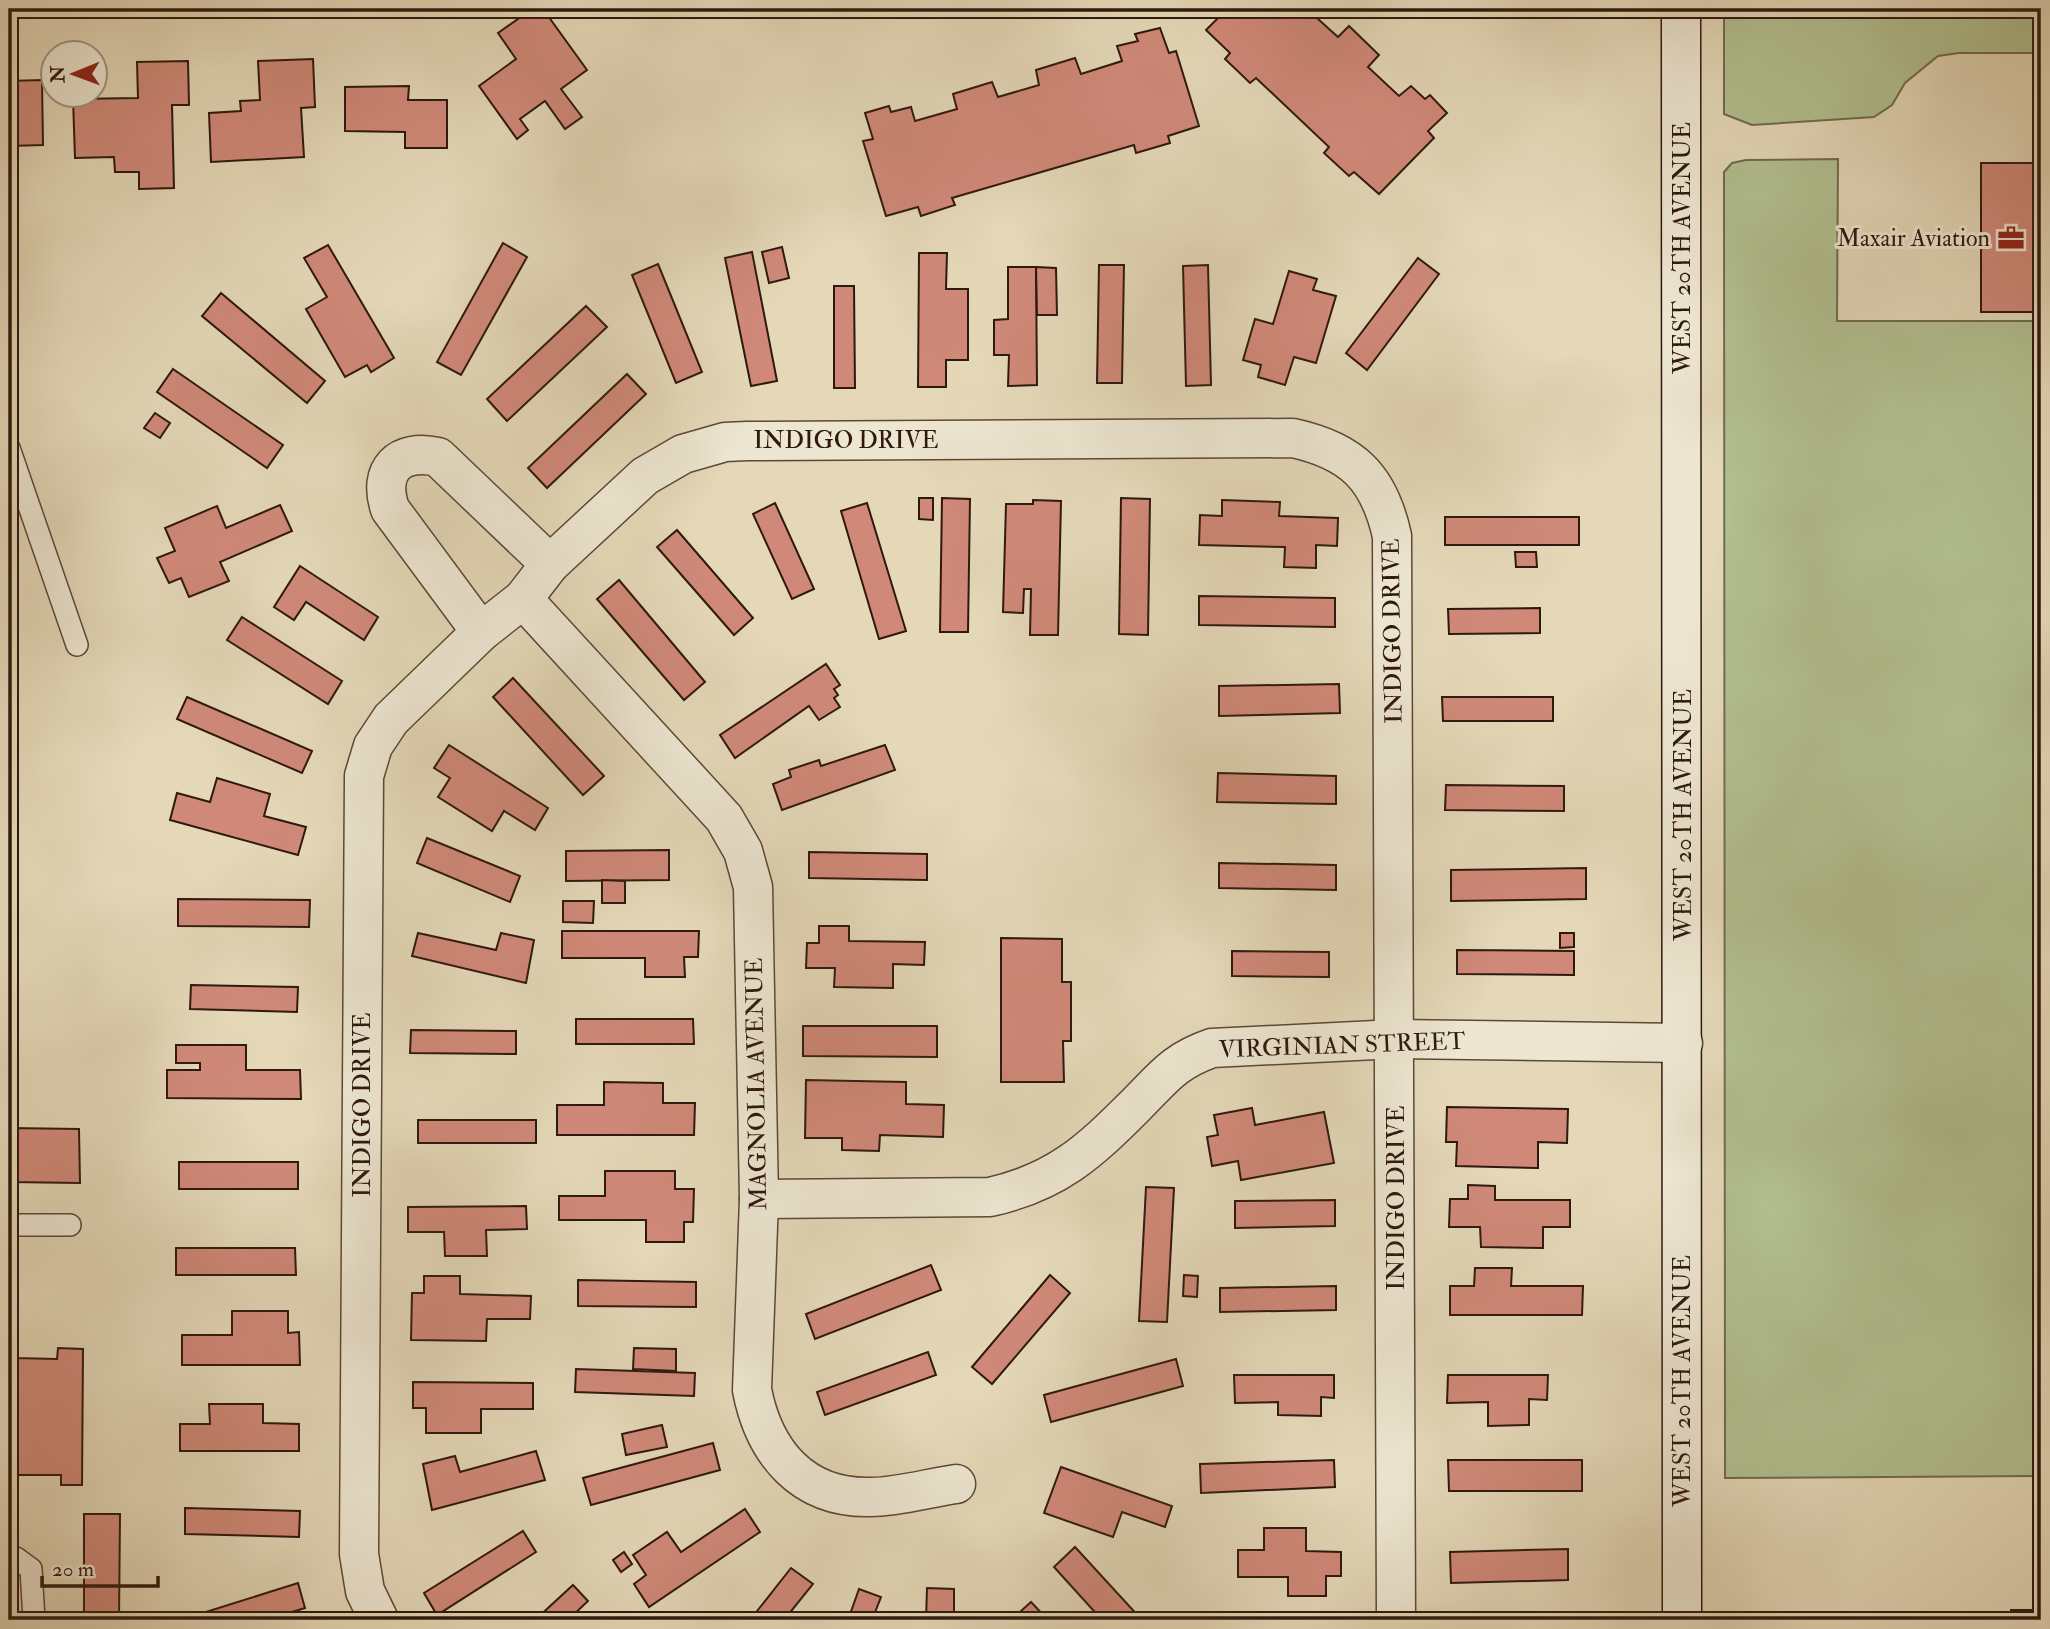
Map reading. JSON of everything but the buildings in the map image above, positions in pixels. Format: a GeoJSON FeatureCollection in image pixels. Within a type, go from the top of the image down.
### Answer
{"type":"FeatureCollection","features":[{"type":"Feature","properties":{"kind":"street","name":"WEST 20TH AVENUE"},"geometry":{"type":"LineString","coordinates":[[1681,9],[1682,1620]]}},
{"type":"Feature","properties":{"kind":"street","name":"INDIGO DRIVE"},"geometry":{"type":"LineString","coordinates":[[379,1620],[365,1591],[359,1554],[364,776],[373,746],[391,719],[481,632],[523,599],[550,564],[645,476],[683,454],[725,442],[1293,438],[1321,444],[1353,462],[1373,483],[1386,508],[1392,536],[1396,1039],[1396,1620]]}},
{"type":"Feature","properties":{"kind":"street"},"geometry":{"type":"LineString","coordinates":[[481,632],[390,509],[384,491],[389,472],[401,459],[420,453],[438,457],[550,564]]}},
{"type":"Feature","properties":{"kind":"street","name":"MAGNOLIA AVENUE"},"geometry":{"type":"LineString","coordinates":[[523,599],[724,818],[743,851],[753,887],[759,1199],[752,1390],[758,1419],[770,1446],[789,1468],[814,1485],[842,1495],[871,1497],[956,1484]]}},
{"type":"Feature","properties":{"kind":"street","name":"VIRGINIAN STREET"},"geometry":{"type":"LineString","coordinates":[[759,1199],[990,1197],[1020,1191],[1061,1171],[1104,1137],[1167,1071],[1188,1056],[1212,1048],[1396,1039],[1683,1043]]}},
{"type":"Feature","properties":{"kind":"lane"},"geometry":{"type":"LineString","coordinates":[[9,448],[77,645]]}},
{"type":"Feature","properties":{"kind":"lane"},"geometry":{"type":"LineString","coordinates":[[9,1225],[70,1225]]}},
{"type":"Feature","properties":{"kind":"lane"},"geometry":{"type":"LineString","coordinates":[[9,1558],[16,1558],[31,1569],[34,1620]]}},
{"type":"Feature","properties":{"kind":"green space"},"geometry":{"type":"Polygon","coordinates":[[[1724,9],[2041,9],[2041,53],[1959,53],[1938,56],[1905,83],[1892,105],[1874,117],[1752,125],[1724,114],[1724,9]]]}},
{"type":"Feature","properties":{"kind":"green space"},"geometry":{"type":"Polygon","coordinates":[[[1838,159],[1837,321],[2041,321],[2041,1476],[1725,1478],[1724,172],[1732,163],[1746,160],[1838,159]]]}},
{"type":"Feature","properties":{"kind":"place","name":"Maxair Aviation"},"geometry":{"type":"Point","coordinates":[2011,238]}}]}
